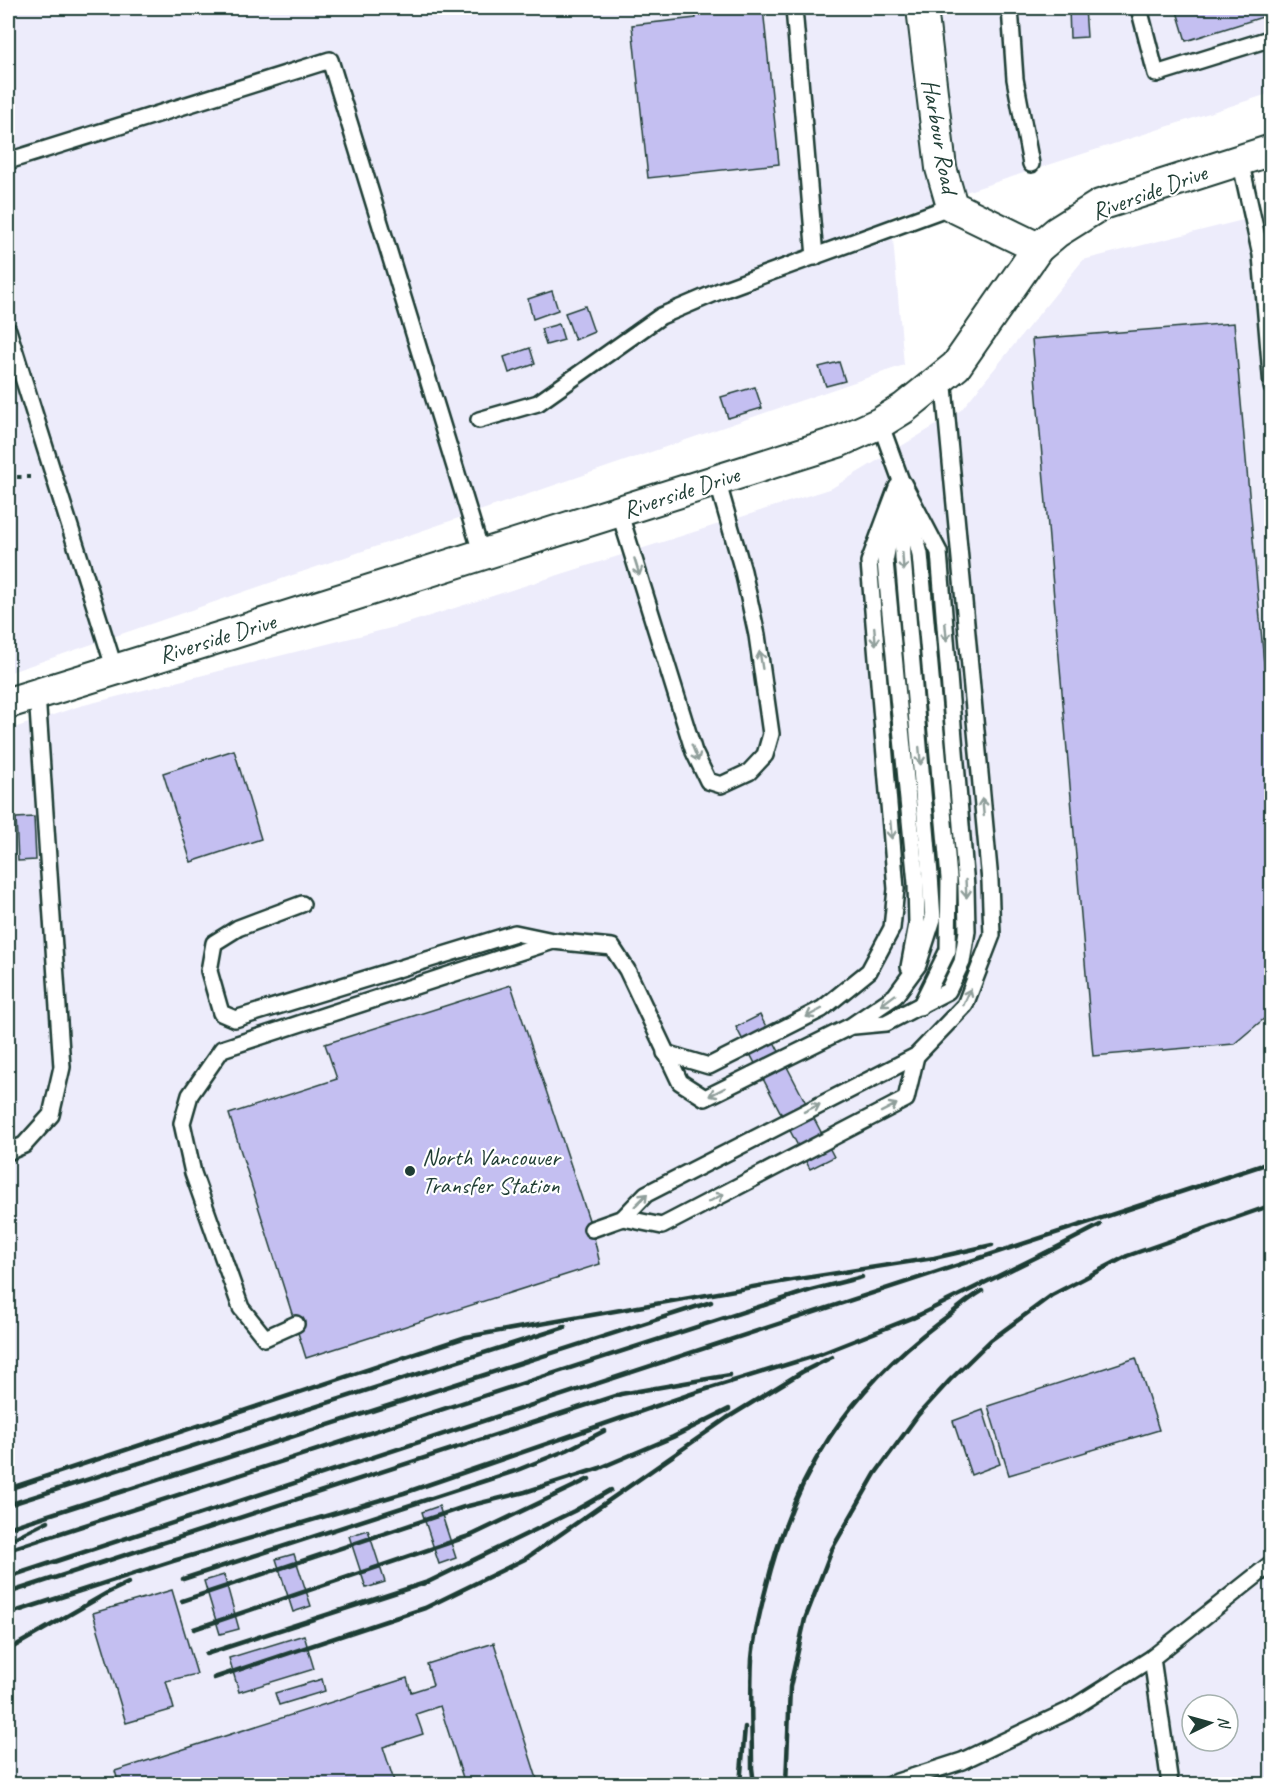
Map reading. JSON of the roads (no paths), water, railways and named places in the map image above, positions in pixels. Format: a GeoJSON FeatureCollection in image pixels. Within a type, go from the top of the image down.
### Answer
{"type":"FeatureCollection","features":[{"type":"Feature","properties":{"kind":"street","name":"Harbour Road"},"geometry":{"type":"LineString","coordinates":[[922,8],[941,168],[952,206],[1038,248]]}},
{"type":"Feature","properties":{"kind":"street","name":"Riverside Drive"},"geometry":{"type":"LineString","coordinates":[[8,703],[838,442],[880,423],[904,408],[956,366],[1038,248],[1057,232],[1100,205],[1272,150]]}},
{"type":"Feature","properties":{"kind":"lane"},"geometry":{"type":"LineString","coordinates":[[794,8],[815,257]]}},
{"type":"Feature","properties":{"kind":"lane"},"geometry":{"type":"LineString","coordinates":[[1010,8],[1015,79],[1031,164]]}},
{"type":"Feature","properties":{"kind":"lane"},"geometry":{"type":"LineString","coordinates":[[1139,8],[1156,74],[1272,38]]}},
{"type":"Feature","properties":{"kind":"lane"},"geometry":{"type":"LineString","coordinates":[[8,161],[330,60],[482,555]]}},
{"type":"Feature","properties":{"kind":"lane"},"geometry":{"type":"LineString","coordinates":[[1240,160],[1261,255],[1272,387]]}},
{"type":"Feature","properties":{"kind":"lane"},"geometry":{"type":"LineString","coordinates":[[479,420],[538,403],[661,316],[722,290],[952,206]]}},
{"type":"Feature","properties":{"kind":"lane"},"geometry":{"type":"LineString","coordinates":[[8,330],[115,670]]}},
{"type":"Feature","properties":{"kind":"lane"},"geometry":{"type":"LineString","coordinates":[[592,1229],[623,1218],[646,1194],[916,1056],[965,1005],[992,935],[990,881],[943,376]]}},
{"type":"Feature","properties":{"kind":"lane"},"geometry":{"type":"LineString","coordinates":[[851,1026],[886,1023],[920,1007],[948,950],[949,878],[920,554],[900,478],[880,423]]}},
{"type":"Feature","properties":{"kind":"lane"},"geometry":{"type":"LineString","coordinates":[[302,904],[238,928],[214,943],[209,971],[221,1013],[235,1019],[515,933],[553,942],[612,947],[627,970],[680,1082],[705,1098],[851,1026],[895,996],[918,965],[933,919],[903,558],[900,478]]}},
{"type":"Feature","properties":{"kind":"lane"},"geometry":{"type":"LineString","coordinates":[[665,1053],[709,1066],[822,1009],[869,971],[892,928],[896,889],[869,562],[900,478]]}},
{"type":"Feature","properties":{"kind":"lane"},"geometry":{"type":"LineString","coordinates":[[620,511],[694,752],[708,781],[721,785],[749,772],[765,755],[771,734],[757,635],[743,571],[717,480]]}},
{"type":"Feature","properties":{"kind":"lane"},"geometry":{"type":"LineString","coordinates":[[8,1152],[24,1145],[51,1115],[62,1067],[37,694]]}},
{"type":"Feature","properties":{"kind":"lane"},"geometry":{"type":"LineString","coordinates":[[296,1324],[266,1338],[241,1308],[191,1163],[182,1123],[190,1095],[222,1049],[553,942]]}},
{"type":"Feature","properties":{"kind":"lane"},"geometry":{"type":"LineString","coordinates":[[623,1218],[663,1226],[906,1099],[916,1056]]}},
{"type":"Feature","properties":{"kind":"lane"},"geometry":{"type":"LineString","coordinates":[[891,1785],[962,1761],[1068,1711],[1152,1658],[1272,1563]]}},
{"type":"Feature","properties":{"kind":"lane"},"geometry":{"type":"LineString","coordinates":[[1152,1658],[1170,1785]]}},
{"type":"Feature","properties":{"kind":"railway"},"geometry":{"type":"LineString","coordinates":[[8,1577],[1272,1162]]}},
{"type":"Feature","properties":{"kind":"railway"},"geometry":{"type":"LineString","coordinates":[[786,1784],[790,1687],[805,1619],[832,1549],[875,1474],[918,1415],[991,1340],[1052,1295],[1127,1256],[1272,1205]]}},
{"type":"Feature","properties":{"kind":"railway"},"geometry":{"type":"LineString","coordinates":[[1044,1254],[1100,1225]]}},
{"type":"Feature","properties":{"kind":"railway"},"geometry":{"type":"LineString","coordinates":[[8,1489],[466,1337],[792,1280],[934,1258],[992,1245]]}},
{"type":"Feature","properties":{"kind":"railway"},"geometry":{"type":"LineString","coordinates":[[913,1318],[1051,1250]]}},
{"type":"Feature","properties":{"kind":"railway"},"geometry":{"type":"LineString","coordinates":[[8,1550],[811,1290],[862,1277]]}},
{"type":"Feature","properties":{"kind":"railway"},"geometry":{"type":"LineString","coordinates":[[754,1784],[751,1700],[753,1650],[766,1588],[792,1508],[829,1438],[878,1376],[908,1348],[982,1291]]}},
{"type":"Feature","properties":{"kind":"railway"},"geometry":{"type":"LineString","coordinates":[[8,1528],[711,1302]]}},
{"type":"Feature","properties":{"kind":"railway"},"geometry":{"type":"LineString","coordinates":[[8,1614],[173,1561],[404,1493],[694,1393],[818,1355],[919,1315]]}},
{"type":"Feature","properties":{"kind":"railway"},"geometry":{"type":"LineString","coordinates":[[8,1505],[565,1327]]}},
{"type":"Feature","properties":{"kind":"railway"},"geometry":{"type":"LineString","coordinates":[[214,1678],[425,1608],[525,1559],[727,1418],[802,1372],[832,1357]]}},
{"type":"Feature","properties":{"kind":"railway"},"geometry":{"type":"LineString","coordinates":[[8,1593],[621,1394],[730,1375]]}},
{"type":"Feature","properties":{"kind":"railway"},"geometry":{"type":"LineString","coordinates":[[182,1601],[464,1507],[525,1492],[600,1468],[673,1437],[729,1409]]}},
{"type":"Feature","properties":{"kind":"railway"},"geometry":{"type":"LineString","coordinates":[[183,1579],[515,1471],[567,1450],[604,1431]]}},
{"type":"Feature","properties":{"kind":"railway"},"geometry":{"type":"LineString","coordinates":[[194,1629],[472,1535],[589,1479]]}},
{"type":"Feature","properties":{"kind":"railway"},"geometry":{"type":"LineString","coordinates":[[206,1654],[428,1582],[574,1511],[611,1490]]}},
{"type":"Feature","properties":{"kind":"railway"},"geometry":{"type":"LineString","coordinates":[[8,1541],[48,1521]]}},
{"type":"Feature","properties":{"kind":"railway"},"geometry":{"type":"LineString","coordinates":[[8,1650],[128,1583]]}},
{"type":"Feature","properties":{"kind":"railway"},"geometry":{"type":"LineString","coordinates":[[740,1784],[745,1727]]}},
{"type":"Feature","properties":{"kind":"place","name":"North Vancouver Transfer Station"},"geometry":{"type":"Point","coordinates":[410,1171]}}]}
